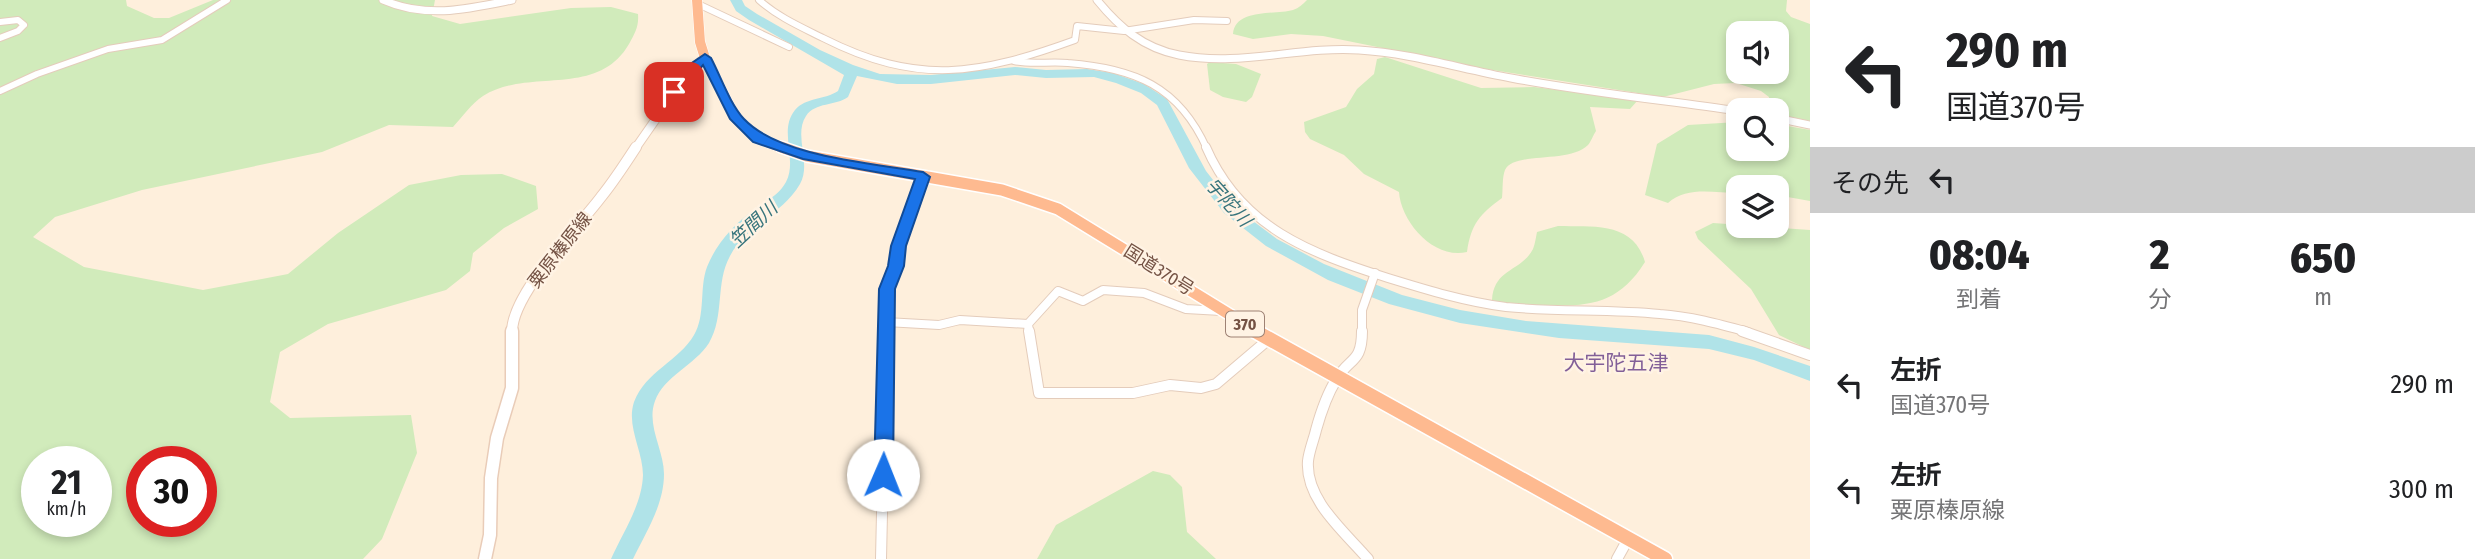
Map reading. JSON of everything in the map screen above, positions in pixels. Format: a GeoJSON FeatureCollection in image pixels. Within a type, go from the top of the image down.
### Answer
{"type":"FeatureCollection","features":[{"type":"Feature","properties":{"kind":"highway","name":"国道370号"},"geometry":{"type":"LineString","coordinates":[[697,2],[700,42],[705,58],[742,127],[758,139],[798,153],[1002,190],[1058,209],[1269,339],[1665,559]]}},
{"type":"Feature","properties":{"kind":"main road","name":"粟原榛原線"},"geometry":{"type":"LineString","coordinates":[[485,559],[491,535],[491,478],[497,438],[512,388],[512,325],[517,309],[538,275],[602,196],[690,70],[705,58]]}},
{"type":"Feature","properties":{"kind":"street"},"geometry":{"type":"LineString","coordinates":[[0,91],[37,74],[108,49],[162,40],[227,0]]}},
{"type":"Feature","properties":{"kind":"street"},"geometry":{"type":"LineString","coordinates":[[383,0],[402,8],[433,12],[512,0]]}},
{"type":"Feature","properties":{"kind":"street"},"geometry":{"type":"LineString","coordinates":[[759,0],[775,14],[856,55],[884,65],[911,69],[986,68],[1014,61],[1075,40],[1077,26],[1124,32],[1194,20],[1227,22]]}},
{"type":"Feature","properties":{"kind":"street"},"geometry":{"type":"LineString","coordinates":[[1097,0],[1124,32],[1143,43],[1164,51],[1200,58],[1240,58],[1332,49],[1363,51],[1516,79],[1726,109]]}},
{"type":"Feature","properties":{"kind":"street"},"geometry":{"type":"LineString","coordinates":[[697,2],[789,47]]}},
{"type":"Feature","properties":{"kind":"street"},"geometry":{"type":"LineString","coordinates":[[0,22],[18,20],[24,25],[0,38]]}},
{"type":"Feature","properties":{"kind":"street"},"geometry":{"type":"LineString","coordinates":[[1014,61],[1098,67],[1157,87],[1175,98],[1187,111],[1223,183],[1262,222],[1314,251],[1375,274],[1430,292],[1508,307],[1639,312],[1714,323],[1778,342],[1810,355]]}},
{"type":"Feature","properties":{"kind":"street"},"geometry":{"type":"LineString","coordinates":[[1789,121],[1810,125]]}},
{"type":"Feature","properties":{"kind":"street"},"geometry":{"type":"LineString","coordinates":[[881,559],[887,289],[896,266],[898,246],[923,177]]}},
{"type":"Feature","properties":{"kind":"street"},"geometry":{"type":"LineString","coordinates":[[1368,559],[1318,500],[1312,488],[1308,461],[1324,402],[1337,377],[1355,360],[1362,347],[1362,310],[1375,274]]}},
{"type":"Feature","properties":{"kind":"street"},"geometry":{"type":"LineString","coordinates":[[1028,324],[1058,291],[1083,301],[1102,290],[1144,293],[1186,309],[1226,312]]}},
{"type":"Feature","properties":{"kind":"street"},"geometry":{"type":"LineString","coordinates":[[886,322],[939,325],[960,320],[1028,324]]}},
{"type":"Feature","properties":{"kind":"street"},"geometry":{"type":"LineString","coordinates":[[1028,324],[1039,393],[1133,393],[1170,385],[1200,388],[1216,384],[1269,339]]}},
{"type":"Feature","properties":{"kind":"street"},"geometry":{"type":"LineString","coordinates":[[1617,559],[1629,539]]}},
{"type":"Feature","properties":{"kind":"green space"},"geometry":{"type":"Polygon","coordinates":[[[0,0],[126,0],[127,6],[154,18],[169,18],[213,0],[435,0],[432,16],[460,24],[571,8],[611,7],[638,14],[635,33],[629,44],[615,61],[599,71],[581,77],[521,83],[501,88],[479,99],[453,127],[389,125],[322,152],[142,190],[55,217],[33,237],[84,267],[203,290],[288,274],[338,233],[409,185],[461,175],[502,174],[536,186],[538,209],[504,228],[473,253],[470,271],[446,290],[328,324],[280,352],[270,402],[290,418],[411,415],[417,453],[382,539],[363,559],[0,559],[0,0]]]}},
{"type":"Feature","properties":{"kind":"green space"},"geometry":{"type":"Polygon","coordinates":[[[1307,0],[1787,0],[1786,11],[1791,17],[1810,24],[1810,121],[1789,117],[1789,98],[1769,98],[1761,91],[1739,84],[1789,84],[1789,21],[1726,21],[1726,83],[1663,97],[1486,69],[1323,36],[1291,34],[1253,39],[1233,34],[1235,26],[1248,16],[1299,7],[1307,0]]]}},
{"type":"Feature","properties":{"kind":"green space"},"geometry":{"type":"Polygon","coordinates":[[[1385,57],[1481,88],[1534,87],[1638,100],[1630,109],[1590,107],[1596,131],[1588,145],[1579,151],[1510,164],[1504,173],[1502,198],[1478,220],[1467,252],[1455,253],[1443,250],[1421,236],[1406,215],[1399,192],[1364,174],[1344,155],[1310,139],[1305,132],[1304,122],[1346,107],[1357,89],[1374,74],[1377,59],[1385,57]]]}},
{"type":"Feature","properties":{"kind":"green space"},"geometry":{"type":"Polygon","coordinates":[[[1207,64],[1236,64],[1261,74],[1252,97],[1246,102],[1223,97],[1210,90],[1207,64]]]}},
{"type":"Feature","properties":{"kind":"green space"},"geometry":{"type":"Polygon","coordinates":[[[1726,123],[1726,161],[1789,161],[1789,126],[1810,130],[1810,201],[1789,197],[1789,175],[1726,175],[1726,193],[1692,192],[1668,203],[1645,195],[1657,144],[1688,125],[1726,123]]]}},
{"type":"Feature","properties":{"kind":"green space"},"geometry":{"type":"Polygon","coordinates":[[[1713,223],[1726,224],[1726,238],[1789,238],[1789,228],[1810,230],[1810,350],[1779,335],[1751,289],[1698,239],[1695,232],[1713,223]]]}},
{"type":"Feature","properties":{"kind":"green space"},"geometry":{"type":"Polygon","coordinates":[[[1558,226],[1598,227],[1621,233],[1631,239],[1645,262],[1635,276],[1613,295],[1587,304],[1516,304],[1492,300],[1498,282],[1533,249],[1537,232],[1558,226]]]}},
{"type":"Feature","properties":{"kind":"green space"},"geometry":{"type":"Polygon","coordinates":[[[1153,471],[1170,475],[1182,487],[1187,532],[1216,559],[1037,559],[1056,525],[1153,471]]]}},
{"type":"Feature","properties":{"kind":"waterway","name":"宇陀川"},"geometry":{"type":"LineString","coordinates":[[736,0],[740,8],[753,17],[842,65]]}},
{"type":"Feature","properties":{"kind":"waterway","name":"笠間川"},"geometry":{"type":"LineString","coordinates":[[622,559],[644,514],[652,490],[653,465],[642,419],[644,402],[657,382],[694,348],[706,331],[715,268],[727,247],[743,226],[792,186],[798,162],[795,136],[797,119],[808,106],[843,94],[851,74],[842,65]]}},
{"type":"Feature","properties":{"kind":"waterway","name":"宇陀川"},"geometry":{"type":"LineString","coordinates":[[842,65],[864,74],[897,80],[931,80],[1015,71],[1101,74],[1127,82],[1151,93],[1162,102],[1200,173],[1218,197],[1243,222],[1287,252],[1364,289],[1428,309],[1493,323],[1559,332],[1709,342],[1760,355],[1810,374]]}},
{"type":"Feature","properties":{"kind":"district","name":"大宇陀五津"},"geometry":{"type":"Point","coordinates":[1616,363]}},
{"type":"Feature","properties":{"kind":"route"},"geometry":{"type":"LineString","coordinates":[[674,92],[690,70],[705,58],[736,119],[758,139],[803,155],[923,177],[898,246],[896,266],[887,289],[883,475]]}}]}
